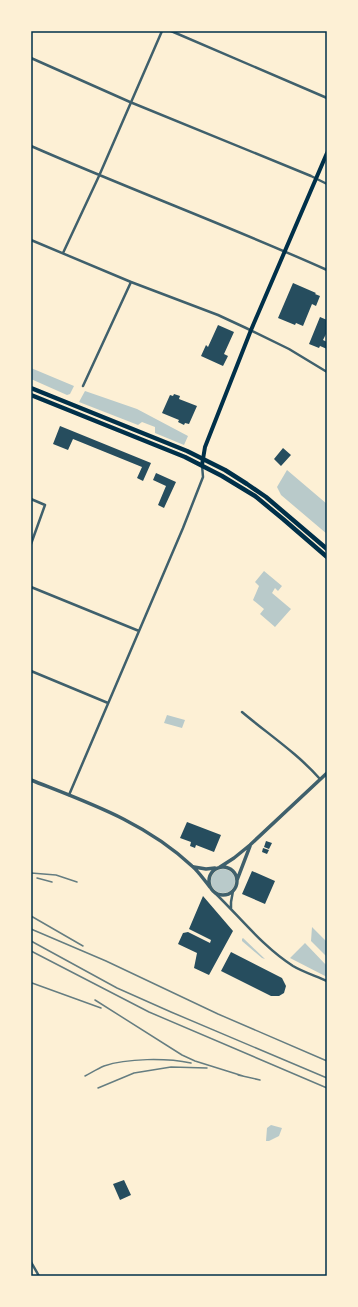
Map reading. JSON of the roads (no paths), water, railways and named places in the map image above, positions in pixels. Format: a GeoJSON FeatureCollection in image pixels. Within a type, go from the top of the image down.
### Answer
{"type":"FeatureCollection","features":[{"type":"Feature","properties":{"kind":"main road"},"geometry":{"type":"LineString","coordinates":[[202,465],[202,458],[251,330],[327,153]]}},
{"type":"Feature","properties":{"kind":"main road"},"geometry":{"type":"LineString","coordinates":[[31,388],[202,458],[255,489],[327,549]]}},
{"type":"Feature","properties":{"kind":"main road"},"geometry":{"type":"LineString","coordinates":[[31,395],[202,465],[255,496],[327,557]]}},
{"type":"Feature","properties":{"kind":"street"},"geometry":{"type":"LineString","coordinates":[[63,253],[99,176],[162,31]]}},
{"type":"Feature","properties":{"kind":"street"},"geometry":{"type":"LineString","coordinates":[[172,31],[327,98]]}},
{"type":"Feature","properties":{"kind":"street"},"geometry":{"type":"LineString","coordinates":[[31,58],[130,102],[327,184]]}},
{"type":"Feature","properties":{"kind":"street"},"geometry":{"type":"LineString","coordinates":[[31,146],[99,176],[286,251],[327,270]]}},
{"type":"Feature","properties":{"kind":"street"},"geometry":{"type":"LineString","coordinates":[[31,240],[131,282],[218,315],[289,349],[327,372]]}},
{"type":"Feature","properties":{"kind":"street"},"geometry":{"type":"LineString","coordinates":[[83,386],[131,282]]}},
{"type":"Feature","properties":{"kind":"street"},"geometry":{"type":"LineString","coordinates":[[68,795],[183,528],[203,477],[202,465]]}},
{"type":"Feature","properties":{"kind":"street"},"geometry":{"type":"LineString","coordinates":[[31,499],[45,505],[31,544]]}},
{"type":"Feature","properties":{"kind":"street"},"geometry":{"type":"LineString","coordinates":[[31,587],[139,631]]}},
{"type":"Feature","properties":{"kind":"street"},"geometry":{"type":"LineString","coordinates":[[31,671],[108,703]]}},
{"type":"Feature","properties":{"kind":"street"},"geometry":{"type":"LineString","coordinates":[[242,712],[287,747],[320,779]]}},
{"type":"Feature","properties":{"kind":"street"},"geometry":{"type":"LineString","coordinates":[[210,887],[208,879],[209,876],[250,845],[327,773]]}},
{"type":"Feature","properties":{"kind":"street"},"geometry":{"type":"LineString","coordinates":[[31,780],[134,823],[156,837],[193,866],[215,893],[267,946],[286,961],[327,981]]}},
{"type":"Feature","properties":{"kind":"street"},"geometry":{"type":"LineString","coordinates":[[231,908],[233,891],[237,884],[237,880],[250,845]]}},
{"type":"Feature","properties":{"kind":"street"},"geometry":{"type":"LineString","coordinates":[[193,866],[206,869],[228,868],[232,870],[237,880]]}},
{"type":"Feature","properties":{"kind":"street"},"geometry":{"type":"LineString","coordinates":[[215,893],[225,895],[233,891]]}},
{"type":"Feature","properties":{"kind":"street"},"geometry":{"type":"LineString","coordinates":[[31,1262],[39,1276]]}},
{"type":"Feature","properties":{"kind":"railway"},"geometry":{"type":"LineString","coordinates":[[31,873],[56,875],[77,882]]}},
{"type":"Feature","properties":{"kind":"railway"},"geometry":{"type":"LineString","coordinates":[[37,878],[52,882]]}},
{"type":"Feature","properties":{"kind":"railway"},"geometry":{"type":"LineString","coordinates":[[31,916],[83,946]]}},
{"type":"Feature","properties":{"kind":"railway"},"geometry":{"type":"LineString","coordinates":[[31,929],[106,961],[218,1014],[327,1061]]}},
{"type":"Feature","properties":{"kind":"railway"},"geometry":{"type":"LineString","coordinates":[[31,941],[117,988],[327,1078]]}},
{"type":"Feature","properties":{"kind":"railway"},"geometry":{"type":"LineString","coordinates":[[31,951],[149,1012],[327,1088]]}},
{"type":"Feature","properties":{"kind":"railway"},"geometry":{"type":"LineString","coordinates":[[32,983],[101,1008]]}},
{"type":"Feature","properties":{"kind":"railway"},"geometry":{"type":"LineString","coordinates":[[95,1000],[182,1055],[195,1061],[243,1076]]}},
{"type":"Feature","properties":{"kind":"railway"},"geometry":{"type":"LineString","coordinates":[[85,1076],[104,1066],[124,1061],[159,1060],[191,1063]]}},
{"type":"Feature","properties":{"kind":"railway"},"geometry":{"type":"LineString","coordinates":[[98,1088],[134,1073],[171,1067],[207,1068]]}},
{"type":"Feature","properties":{"kind":"railway"},"geometry":{"type":"LineString","coordinates":[[238,1075],[260,1080]]}}]}
